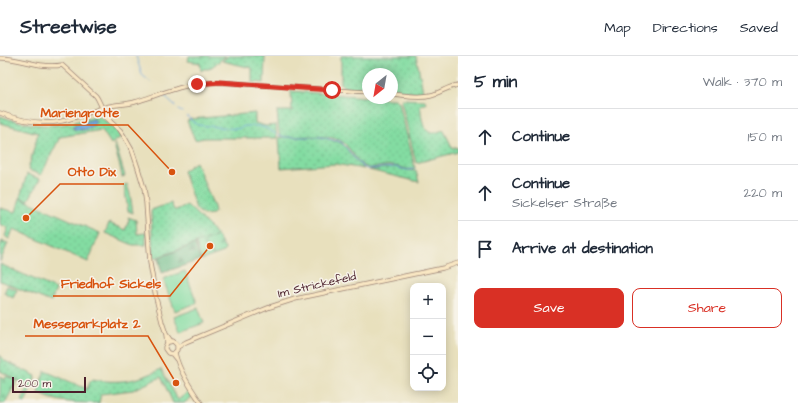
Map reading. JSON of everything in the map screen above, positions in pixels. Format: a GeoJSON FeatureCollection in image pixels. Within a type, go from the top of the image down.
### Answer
{"type":"FeatureCollection","features":[{"type":"Feature","properties":{"kind":"street"},"geometry":{"type":"LineString","coordinates":[[0,58],[8,58],[42,65],[62,65],[96,96],[100,102],[103,115]]}},
{"type":"Feature","properties":{"kind":"street"},"geometry":{"type":"LineString","coordinates":[[0,113],[23,120],[49,122],[64,120],[110,106],[128,104],[181,87],[219,82],[362,92]]}},
{"type":"Feature","properties":{"kind":"street"},"geometry":{"type":"LineString","coordinates":[[398,94],[429,95],[458,85]]}},
{"type":"Feature","properties":{"kind":"street"},"geometry":{"type":"LineString","coordinates":[[102,108],[106,111],[110,121]]}},
{"type":"Feature","properties":{"kind":"street"},"geometry":{"type":"LineString","coordinates":[[93,112],[103,115],[120,130],[128,142],[135,158],[146,203],[152,277],[158,310],[166,334],[171,341],[177,345],[177,350],[173,353]]}},
{"type":"Feature","properties":{"kind":"street","name":"Im Strickefeld"},"geometry":{"type":"LineString","coordinates":[[177,345],[295,298],[443,268],[458,263]]}},
{"type":"Feature","properties":{"kind":"street"},"geometry":{"type":"LineString","coordinates":[[166,334],[165,349],[168,353],[173,353]]}},
{"type":"Feature","properties":{"kind":"street"},"geometry":{"type":"LineString","coordinates":[[166,343],[171,341]]}},
{"type":"Feature","properties":{"kind":"street"},"geometry":{"type":"LineString","coordinates":[[173,353],[186,379],[201,403]]}},
{"type":"Feature","properties":{"kind":"green space"},"geometry":{"type":"Polygon","coordinates":[[[189,56],[226,56],[209,69],[204,69],[201,71],[200,63],[188,61],[189,56]]]}},
{"type":"Feature","properties":{"kind":"green space"},"geometry":{"type":"Polygon","coordinates":[[[228,56],[265,56],[264,83],[252,82],[252,68],[222,61],[228,56]]]}},
{"type":"Feature","properties":{"kind":"green space"},"geometry":{"type":"Polygon","coordinates":[[[341,56],[416,56],[423,93],[418,94],[398,90],[398,68],[362,68],[362,88],[344,87],[341,84],[341,56]]]}},
{"type":"Feature","properties":{"kind":"green space"},"geometry":{"type":"Polygon","coordinates":[[[291,91],[362,97],[362,104],[398,104],[398,101],[415,168],[409,169],[391,166],[367,168],[357,160],[344,143],[339,140],[324,137],[282,136],[279,133],[277,111],[292,111],[291,91]]]}},
{"type":"Feature","properties":{"kind":"green space"},"geometry":{"type":"Polygon","coordinates":[[[402,99],[425,100],[426,104],[420,105],[424,126],[429,132],[433,133],[443,130],[452,147],[458,148],[458,152],[416,163],[401,101],[402,99]]]}},
{"type":"Feature","properties":{"kind":"green space"},"geometry":{"type":"Polygon","coordinates":[[[255,113],[255,123],[266,126],[276,125],[277,138],[204,138],[195,140],[187,121],[191,119],[255,113]]]}},
{"type":"Feature","properties":{"kind":"green space"},"geometry":{"type":"Polygon","coordinates":[[[0,116],[26,123],[53,125],[71,123],[95,116],[110,124],[121,137],[111,144],[102,130],[60,137],[41,175],[28,170],[38,133],[0,123],[0,116]]]}},
{"type":"Feature","properties":{"kind":"green space"},"geometry":{"type":"Polygon","coordinates":[[[279,137],[321,137],[339,142],[344,145],[364,169],[335,164],[281,168],[279,137]]]}},
{"type":"Feature","properties":{"kind":"green space"},"geometry":{"type":"Polygon","coordinates":[[[115,143],[125,176],[122,177],[114,145],[115,143]]]}},
{"type":"Feature","properties":{"kind":"green space"},"geometry":{"type":"Polygon","coordinates":[[[196,162],[214,207],[215,212],[213,214],[203,215],[196,209],[183,171],[196,162]]]}},
{"type":"Feature","properties":{"kind":"green space"},"geometry":{"type":"Polygon","coordinates":[[[395,167],[416,171],[419,182],[369,170],[395,167]]]}},
{"type":"Feature","properties":{"kind":"green space"},"geometry":{"type":"Polygon","coordinates":[[[27,174],[40,179],[28,201],[20,197],[27,174]]]}},
{"type":"Feature","properties":{"kind":"green space"},"geometry":{"type":"Polygon","coordinates":[[[127,184],[133,213],[128,211],[124,185],[127,184]]]}},
{"type":"Feature","properties":{"kind":"green space"},"geometry":{"type":"Polygon","coordinates":[[[20,198],[100,233],[88,262],[14,229],[9,239],[5,236],[8,228],[0,224],[0,208],[16,212],[20,198]]]}},
{"type":"Feature","properties":{"kind":"green space"},"geometry":{"type":"Polygon","coordinates":[[[171,203],[174,210],[187,205],[210,227],[217,236],[155,258],[153,257],[151,210],[171,203]]]}},
{"type":"Feature","properties":{"kind":"green space"},"geometry":{"type":"Polygon","coordinates":[[[128,217],[136,220],[137,234],[146,233],[146,245],[133,245],[105,233],[109,223],[125,230],[129,220],[128,217]]]}},
{"type":"Feature","properties":{"kind":"green space"},"geometry":{"type":"Polygon","coordinates":[[[217,236],[225,249],[224,252],[201,260],[196,243],[217,236]]]}},
{"type":"Feature","properties":{"kind":"green space"},"geometry":{"type":"Polygon","coordinates":[[[2,241],[4,242],[3,244],[5,242],[8,243],[0,262],[0,247],[2,241]]]}},
{"type":"Feature","properties":{"kind":"green space"},"geometry":{"type":"Polygon","coordinates":[[[195,244],[200,260],[162,273],[158,258],[195,244]]]}},
{"type":"Feature","properties":{"kind":"green space"},"geometry":{"type":"Polygon","coordinates":[[[0,264],[56,289],[51,302],[0,281],[0,264]]]}},
{"type":"Feature","properties":{"kind":"green space"},"geometry":{"type":"Polygon","coordinates":[[[185,271],[197,303],[175,311],[163,279],[185,271]]]}},
{"type":"Feature","properties":{"kind":"green space"},"geometry":{"type":"Polygon","coordinates":[[[7,286],[17,290],[13,298],[4,293],[7,286]]]}},
{"type":"Feature","properties":{"kind":"green space"},"geometry":{"type":"Polygon","coordinates":[[[198,308],[204,323],[180,332],[174,317],[198,308]]]}},
{"type":"Feature","properties":{"kind":"green space"},"geometry":{"type":"Polygon","coordinates":[[[0,355],[5,361],[36,376],[25,403],[22,401],[28,386],[0,371],[0,355]]]}},
{"type":"Feature","properties":{"kind":"green space"},"geometry":{"type":"Polygon","coordinates":[[[161,369],[178,400],[189,391],[192,397],[184,403],[173,403],[161,377],[133,390],[101,394],[99,403],[60,401],[39,393],[38,388],[45,371],[87,389],[93,379],[119,381],[136,379],[161,369]]]}},
{"type":"Feature","properties":{"kind":"green space"},"geometry":{"type":"Polygon","coordinates":[[[0,376],[5,379],[6,376],[17,381],[5,403],[0,403],[0,376]]]}},
{"type":"Feature","properties":{"kind":"water"},"geometry":{"type":"Polygon","coordinates":[[[94,119],[96,121],[89,128],[82,130],[72,128],[74,125],[94,119]]]}},
{"type":"Feature","properties":{"kind":"waterway"},"geometry":{"type":"LineString","coordinates":[[136,56],[142,75],[152,83]]}},
{"type":"Feature","properties":{"kind":"waterway"},"geometry":{"type":"LineString","coordinates":[[159,97],[166,96],[175,106]]}},
{"type":"Feature","properties":{"kind":"waterway"},"geometry":{"type":"LineString","coordinates":[[178,110],[182,112]]}},
{"type":"Feature","properties":{"kind":"waterway"},"geometry":{"type":"LineString","coordinates":[[187,116],[198,125],[237,129],[245,126],[257,126],[266,128],[276,134]]}},
{"type":"Feature","properties":{"kind":"waterway"},"geometry":{"type":"LineString","coordinates":[[279,135],[285,137],[321,137],[341,142],[356,160],[367,169],[395,167],[407,170],[415,169]]}},
{"type":"Feature","properties":{"kind":"place","name":"Mariengrotte"},"geometry":{"type":"Point","coordinates":[172,172]}},
{"type":"Feature","properties":{"kind":"place","name":"Otto Dix"},"geometry":{"type":"Point","coordinates":[26,218]}},
{"type":"Feature","properties":{"kind":"place","name":"Friedhof Sickels"},"geometry":{"type":"Point","coordinates":[210,246]}},
{"type":"Feature","properties":{"kind":"place","name":"Messeparkplatz 2"},"geometry":{"type":"Point","coordinates":[176,383]}},
{"type":"Feature","properties":{"kind":"route"},"geometry":{"type":"LineString","coordinates":[[197,84],[219,82],[332,90]]}}]}
